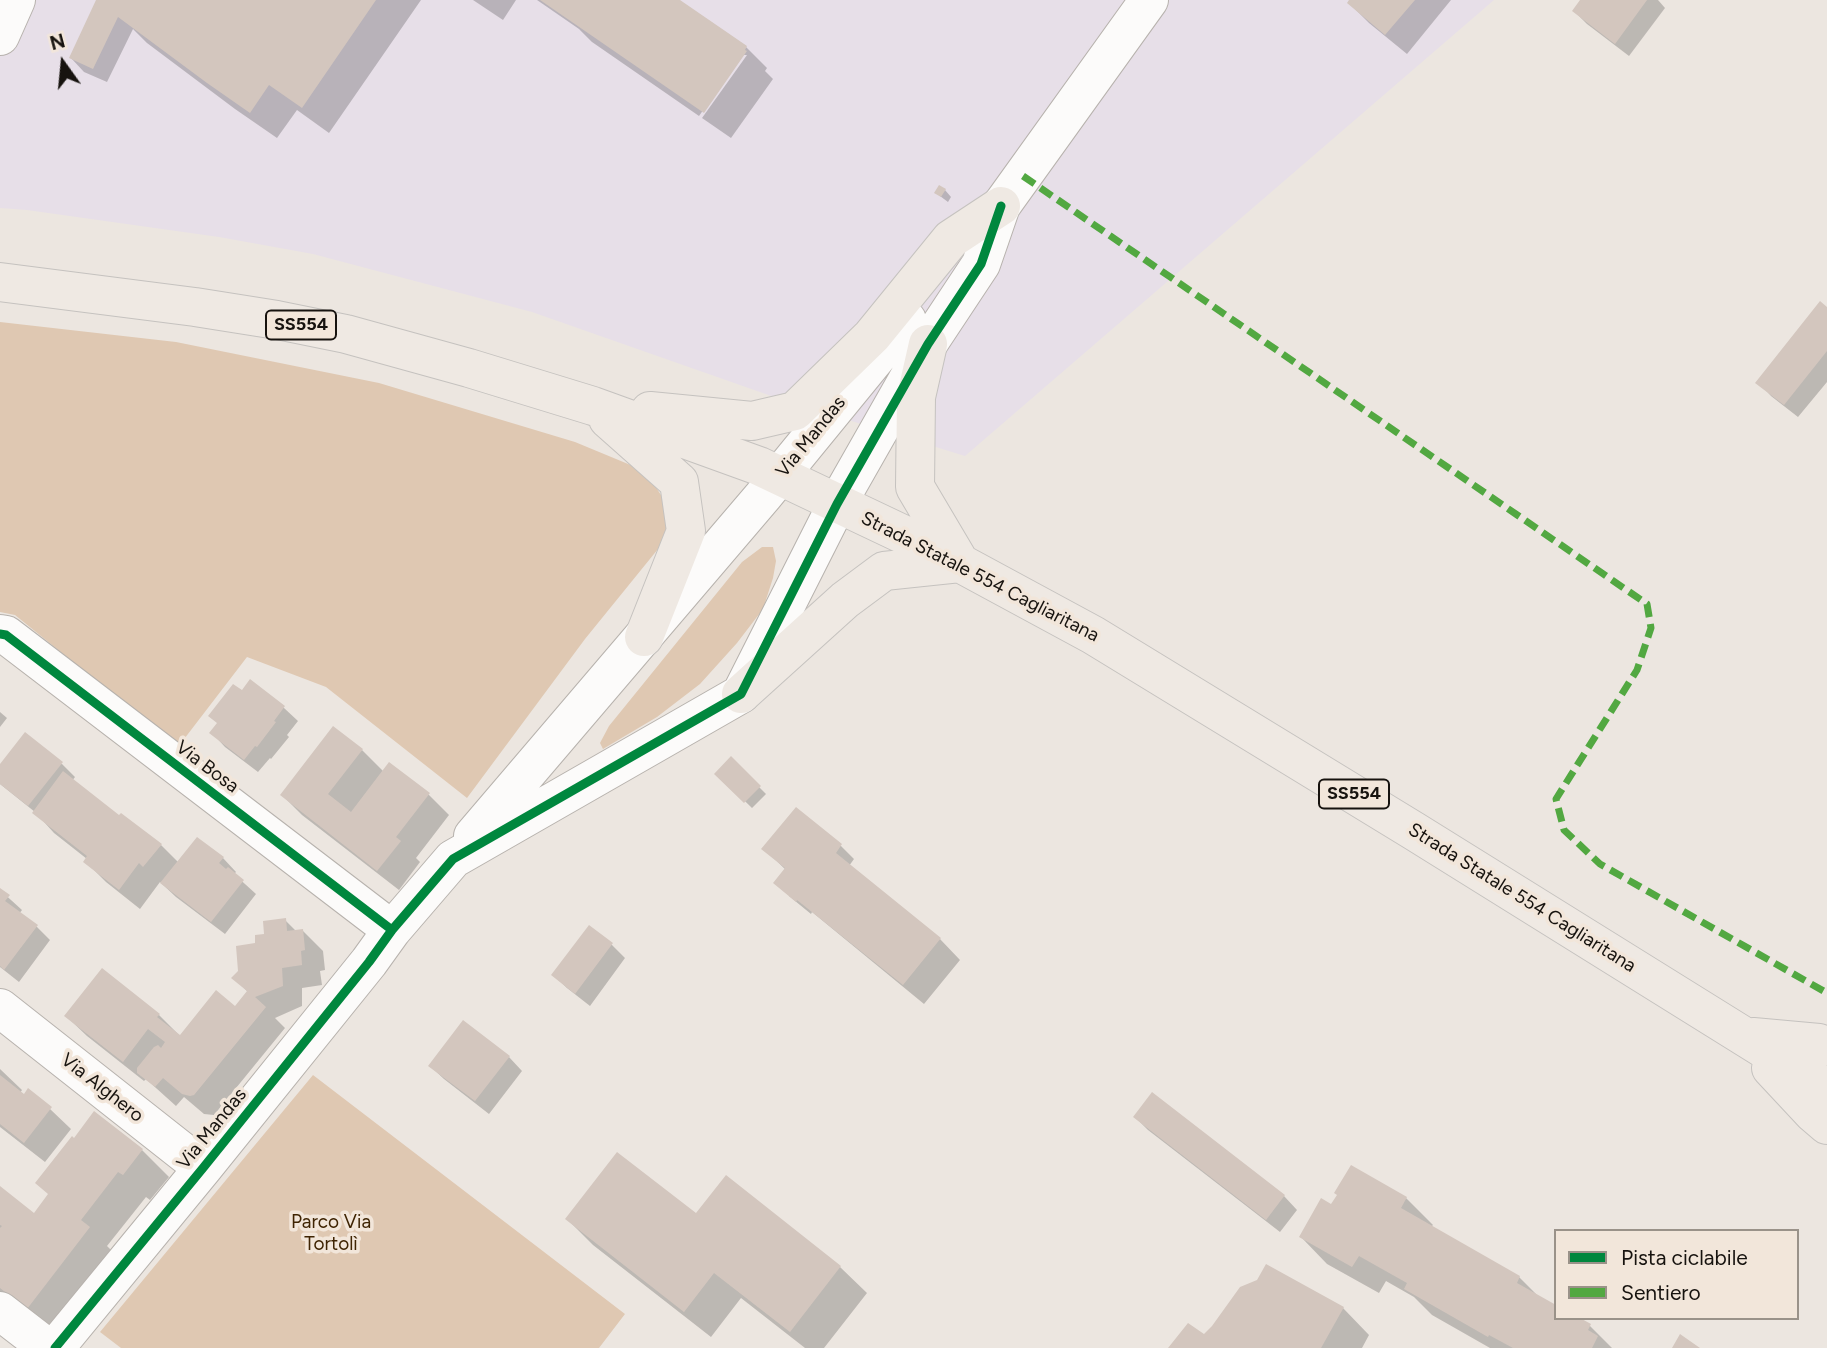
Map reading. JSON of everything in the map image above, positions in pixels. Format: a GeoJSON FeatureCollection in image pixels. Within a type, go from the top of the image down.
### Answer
{"type":"FeatureCollection","features":[{"type":"Feature","properties":{"kind":"main road"},"geometry":{"type":"LineString","coordinates":[[593,405],[752,421],[794,411],[872,336],[951,239],[1001,206]]}},
{"type":"Feature","properties":{"kind":"main road","name":"Strada Statale 554 Cagliaritana"},"geometry":{"type":"LineString","coordinates":[[0,282],[195,307],[335,332],[593,405],[759,466],[960,563],[1093,635],[1426,838],[1827,1088]]}},
{"type":"Feature","properties":{"kind":"main road"},"geometry":{"type":"LineString","coordinates":[[741,694],[845,600],[884,571],[960,563],[915,487],[916,397],[928,344]]}},
{"type":"Feature","properties":{"kind":"main road"},"geometry":{"type":"LineString","coordinates":[[593,405],[679,482],[686,531],[644,636]]}},
{"type":"Feature","properties":{"kind":"main road","name":"SS554"},"geometry":{"type":"LineString","coordinates":[[1742,1035],[1827,1046]]}},
{"type":"Feature","properties":{"kind":"main road","name":"SS554"},"geometry":{"type":"LineString","coordinates":[[1742,1035],[1827,1125]]}},
{"type":"Feature","properties":{"kind":"street"},"geometry":{"type":"LineString","coordinates":[[0,36],[16,0]]}},
{"type":"Feature","properties":{"kind":"street","name":"Via Mandas"},"geometry":{"type":"LineString","coordinates":[[55,1348],[204,1168],[392,930],[779,476],[1001,206],[1149,0]]}},
{"type":"Feature","properties":{"kind":"street"},"geometry":{"type":"LineString","coordinates":[[453,859],[741,694],[837,504],[928,344],[981,264],[1001,206]]}},
{"type":"Feature","properties":{"kind":"street","name":"Via Bosa"},"geometry":{"type":"LineString","coordinates":[[0,634],[6,635],[392,930]]}},
{"type":"Feature","properties":{"kind":"street","name":"Via Alghero"},"geometry":{"type":"LineString","coordinates":[[0,1008],[204,1168]]}},
{"type":"Feature","properties":{"kind":"street"},"geometry":{"type":"LineString","coordinates":[[0,1311],[48,1348]]}},
{"type":"Feature","properties":{"kind":"shaded area"},"geometry":{"type":"Polygon","coordinates":[[[0,0],[1494,0],[965,456],[777,398],[532,312],[313,254],[219,237],[0,208],[0,0]]]}},
{"type":"Feature","properties":{"kind":"green space"},"geometry":{"type":"Polygon","coordinates":[[[0,322],[176,342],[379,383],[575,442],[645,471],[661,495],[671,533],[585,639],[467,798],[326,687],[247,657],[178,747],[15,615],[0,612],[0,322]]]}},
{"type":"Feature","properties":{"kind":"green space"},"geometry":{"type":"Polygon","coordinates":[[[762,547],[773,547],[776,561],[773,578],[763,609],[737,643],[700,684],[657,717],[603,749],[600,743],[609,726],[742,562],[762,547]]]}},
{"type":"Feature","properties":{"kind":"green space","name":"Parco Via Tortolì"},"geometry":{"type":"Polygon","coordinates":[[[313,1075],[625,1314],[599,1348],[121,1348],[100,1332],[313,1075]]]}},
{"type":"Feature","properties":{"kind":"building"},"geometry":{"type":"Polygon","coordinates":[[[96,0],[376,0],[302,108],[269,85],[250,113],[118,17],[93,69],[69,58],[96,0]]]}},
{"type":"Feature","properties":{"kind":"building"},"geometry":{"type":"Polygon","coordinates":[[[540,0],[680,0],[747,46],[747,51],[704,113],[540,0]]]}},
{"type":"Feature","properties":{"kind":"building"},"geometry":{"type":"Polygon","coordinates":[[[1349,0],[1415,0],[1385,35],[1347,3],[1349,0]]]}},
{"type":"Feature","properties":{"kind":"building"},"geometry":{"type":"Polygon","coordinates":[[[1580,0],[1647,0],[1615,44],[1572,11],[1580,0]]]}},
{"type":"Feature","properties":{"kind":"building"},"geometry":{"type":"Polygon","coordinates":[[[939,185],[946,189],[941,197],[934,193],[939,185]]]}},
{"type":"Feature","properties":{"kind":"building"},"geometry":{"type":"Polygon","coordinates":[[[1820,301],[1827,307],[1827,351],[1784,405],[1755,383],[1820,301]]]}},
{"type":"Feature","properties":{"kind":"building"},"geometry":{"type":"Polygon","coordinates":[[[250,679],[285,706],[274,721],[276,722],[244,760],[209,733],[217,723],[208,716],[233,684],[242,690],[250,679]]]}},
{"type":"Feature","properties":{"kind":"building"},"geometry":{"type":"Polygon","coordinates":[[[333,726],[363,749],[328,794],[351,812],[389,762],[430,793],[396,837],[401,841],[377,871],[280,795],[333,726]]]}},
{"type":"Feature","properties":{"kind":"building"},"geometry":{"type":"Polygon","coordinates":[[[25,732],[63,762],[28,806],[0,784],[0,764],[25,732]]]}},
{"type":"Feature","properties":{"kind":"building"},"geometry":{"type":"Polygon","coordinates":[[[731,756],[761,786],[744,803],[714,774],[731,756]]]}},
{"type":"Feature","properties":{"kind":"building"},"geometry":{"type":"Polygon","coordinates":[[[63,771],[119,815],[121,813],[162,844],[143,867],[139,863],[119,890],[83,862],[87,856],[32,813],[63,771]]]}},
{"type":"Feature","properties":{"kind":"building"},"geometry":{"type":"Polygon","coordinates":[[[796,807],[842,844],[836,853],[941,938],[903,985],[773,883],[785,868],[761,849],[796,807]]]}},
{"type":"Feature","properties":{"kind":"building"},"geometry":{"type":"Polygon","coordinates":[[[197,837],[224,857],[219,863],[244,880],[211,922],[160,883],[197,837]]]}},
{"type":"Feature","properties":{"kind":"building"},"geometry":{"type":"Polygon","coordinates":[[[0,888],[10,895],[5,901],[38,925],[4,970],[0,966],[0,888]]]}},
{"type":"Feature","properties":{"kind":"building"},"geometry":{"type":"Polygon","coordinates":[[[286,918],[287,931],[303,929],[305,950],[301,951],[302,965],[282,968],[283,986],[255,997],[266,1007],[194,1095],[182,1094],[163,1078],[155,1087],[137,1073],[137,1068],[154,1047],[158,1045],[161,1048],[165,1042],[148,1029],[123,1062],[64,1016],[102,968],[160,1014],[157,1017],[180,1035],[216,990],[235,1006],[247,991],[231,978],[238,971],[236,946],[255,943],[255,935],[264,934],[263,921],[286,918]]]}},
{"type":"Feature","properties":{"kind":"building"},"geometry":{"type":"Polygon","coordinates":[[[589,925],[613,943],[575,994],[551,975],[589,925]]]}},
{"type":"Feature","properties":{"kind":"building"},"geometry":{"type":"Polygon","coordinates":[[[463,1020],[510,1056],[475,1101],[428,1066],[463,1020]]]}},
{"type":"Feature","properties":{"kind":"building"},"geometry":{"type":"Polygon","coordinates":[[[0,1075],[24,1094],[28,1088],[52,1107],[24,1143],[0,1124],[0,1075]]]}},
{"type":"Feature","properties":{"kind":"building"},"geometry":{"type":"Polygon","coordinates":[[[1152,1092],[1285,1195],[1266,1220],[1133,1117],[1152,1092]]]}},
{"type":"Feature","properties":{"kind":"building"},"geometry":{"type":"Polygon","coordinates":[[[94,1111],[143,1149],[123,1175],[118,1172],[81,1220],[90,1227],[27,1309],[0,1288],[0,1186],[34,1213],[48,1194],[35,1183],[94,1111]]]}},
{"type":"Feature","properties":{"kind":"building"},"geometry":{"type":"Polygon","coordinates":[[[617,1152],[696,1213],[726,1175],[841,1266],[790,1332],[714,1273],[684,1312],[565,1219],[617,1152]]]}},
{"type":"Feature","properties":{"kind":"building"},"geometry":{"type":"Polygon","coordinates":[[[1351,1165],[1407,1197],[1401,1208],[1520,1276],[1517,1283],[1554,1304],[1554,1320],[1584,1320],[1591,1324],[1588,1330],[1598,1336],[1592,1348],[1513,1348],[1489,1335],[1488,1337],[1404,1289],[1407,1283],[1359,1256],[1352,1267],[1299,1237],[1321,1198],[1331,1204],[1337,1195],[1334,1193],[1351,1165]]]}},
{"type":"Feature","properties":{"kind":"building"},"geometry":{"type":"Polygon","coordinates":[[[1266,1264],[1344,1307],[1321,1348],[1168,1348],[1188,1323],[1204,1334],[1240,1287],[1257,1280],[1266,1264]]]}},
{"type":"Feature","properties":{"kind":"building"},"geometry":{"type":"Polygon","coordinates":[[[1680,1334],[1700,1348],[1672,1348],[1680,1334]]]}},
{"type":"Feature","properties":{"kind":"marked path"},"geometry":{"type":"LineString","coordinates":[[1023,176],[1647,604],[1651,628],[1637,670],[1556,799],[1564,830],[1600,864],[1827,993]]}},
{"type":"Feature","properties":{"kind":"cycle path"},"geometry":{"type":"LineString","coordinates":[[55,1348],[203,1168],[392,930],[453,859],[741,694],[837,504],[928,344],[981,264],[1001,206]]}},
{"type":"Feature","properties":{"kind":"cycle path"},"geometry":{"type":"LineString","coordinates":[[0,634],[6,635],[392,930]]}}]}
